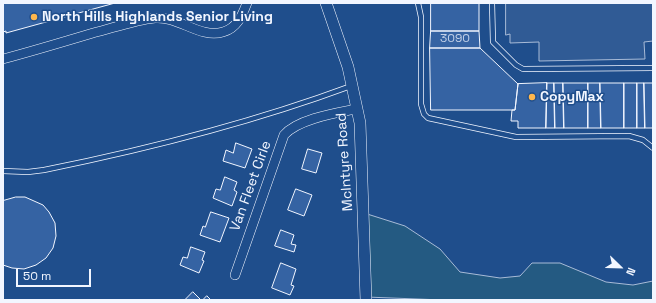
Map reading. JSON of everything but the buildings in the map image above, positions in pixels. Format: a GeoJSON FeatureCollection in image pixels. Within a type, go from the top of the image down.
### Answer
{"type":"FeatureCollection","features":[{"type":"Feature","properties":{"kind":"street"},"geometry":{"type":"LineString","coordinates":[[3,59],[110,29],[157,18],[212,34],[224,32],[238,22],[246,3]]}},
{"type":"Feature","properties":{"kind":"street","name":"McIntyre Road"},"geometry":{"type":"LineString","coordinates":[[326,3],[342,48],[353,86],[356,109],[360,123],[366,300]]}},
{"type":"Feature","properties":{"kind":"street","name":"Van Fleet Cirle"},"geometry":{"type":"LineString","coordinates":[[234,274],[284,135],[292,127],[302,123],[356,109]]}},
{"type":"Feature","properties":{"kind":"lane"},"geometry":{"type":"LineString","coordinates":[[418,3],[421,16],[421,104],[422,110],[428,118],[516,137],[629,136],[643,140],[653,148]]}},
{"type":"Feature","properties":{"kind":"lane"},"geometry":{"type":"LineString","coordinates":[[492,3],[493,42],[523,69],[653,68]]}},
{"type":"Feature","properties":{"kind":"lane"},"geometry":{"type":"LineString","coordinates":[[3,171],[28,172],[44,170],[210,132],[290,108],[353,86]]}},
{"type":"Feature","properties":{"kind":"shaded area"},"geometry":{"type":"Polygon","coordinates":[[[506,3],[653,3],[653,41],[644,42],[645,59],[539,61],[539,42],[510,43],[510,34],[506,35],[506,3]]]}},
{"type":"Feature","properties":{"kind":"shaded area"},"geometry":{"type":"Polygon","coordinates":[[[364,213],[405,226],[440,249],[460,272],[500,278],[520,276],[532,263],[560,263],[606,282],[633,285],[653,281],[653,300],[443,300],[366,297],[364,213]]]}},
{"type":"Feature","properties":{"kind":"place","name":"North Hills Highlands Senior Living"},"geometry":{"type":"Point","coordinates":[34,17]}},
{"type":"Feature","properties":{"kind":"place","name":"CopyMax"},"geometry":{"type":"Point","coordinates":[532,97]}}]}
